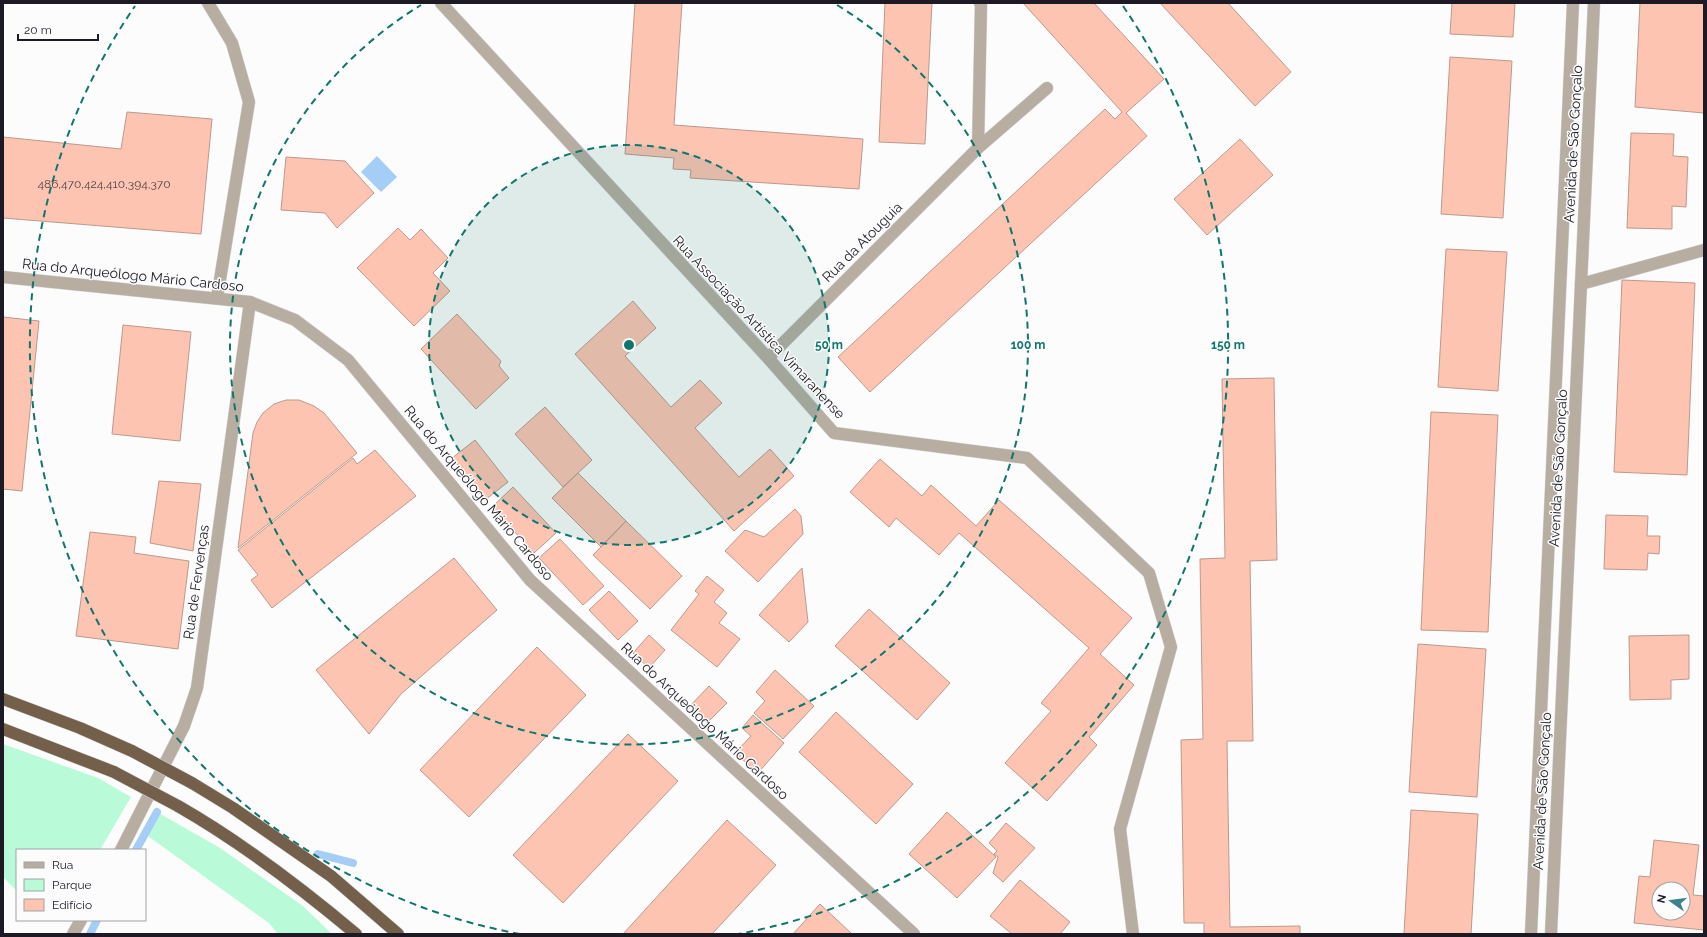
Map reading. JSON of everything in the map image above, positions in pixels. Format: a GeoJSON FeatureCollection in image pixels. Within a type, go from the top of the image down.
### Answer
{"type":"FeatureCollection","features":[{"type":"Feature","properties":{"kind":"highway"},"geometry":{"type":"LineString","coordinates":[[3,699],[80,728],[132,751],[192,783],[240,812],[330,876],[398,934]]}},
{"type":"Feature","properties":{"kind":"highway"},"geometry":{"type":"LineString","coordinates":[[3,729],[114,772],[178,806],[211,826],[288,879],[356,934]]}},
{"type":"Feature","properties":{"kind":"street"},"geometry":{"type":"LineString","coordinates":[[208,3],[232,43],[249,102],[217,298]]}},
{"type":"Feature","properties":{"kind":"street","name":"Rua Associação Artística Vimaranense"},"geometry":{"type":"LineString","coordinates":[[441,3],[768,358],[834,433],[1027,458],[1149,572],[1171,647],[1120,829],[1133,934]]}},
{"type":"Feature","properties":{"kind":"street"},"geometry":{"type":"LineString","coordinates":[[978,148],[982,5],[980,3]]}},
{"type":"Feature","properties":{"kind":"street","name":"Avenida de São Gonçalo"},"geometry":{"type":"LineString","coordinates":[[1531,934],[1573,3]]}},
{"type":"Feature","properties":{"kind":"street","name":"Avenida de São Gonçalo"},"geometry":{"type":"LineString","coordinates":[[1551,934],[1594,3]]}},
{"type":"Feature","properties":{"kind":"street","name":"Rua da Atouguia"},"geometry":{"type":"LineString","coordinates":[[768,358],[978,148],[1047,88]]}},
{"type":"Feature","properties":{"kind":"street"},"geometry":{"type":"LineString","coordinates":[[1581,284],[1704,250]]}},
{"type":"Feature","properties":{"kind":"street","name":"Rua do Arqueólogo Mário Cardoso"},"geometry":{"type":"LineString","coordinates":[[3,278],[250,302],[295,320],[348,360],[530,580],[914,934]]}},
{"type":"Feature","properties":{"kind":"street","name":"Rua de Fervenças"},"geometry":{"type":"LineString","coordinates":[[122,849],[184,726],[197,688],[250,302]]}},
{"type":"Feature","properties":{"kind":"street"},"geometry":{"type":"LineString","coordinates":[[73,934],[80,921]]}},
{"type":"Feature","properties":{"kind":"green space"},"geometry":{"type":"Polygon","coordinates":[[[3,744],[98,778],[131,797],[101,849],[16,849],[16,890],[3,877],[3,744]]]}},
{"type":"Feature","properties":{"kind":"green space"},"geometry":{"type":"Polygon","coordinates":[[[157,812],[220,848],[303,906],[332,934],[278,934],[269,923],[145,834],[157,812]]]}},
{"type":"Feature","properties":{"kind":"water"},"geometry":{"type":"Polygon","coordinates":[[[377,156],[397,177],[381,192],[361,172],[377,156]]]}},
{"type":"Feature","properties":{"kind":"building"},"geometry":{"type":"Polygon","coordinates":[[[635,3],[682,3],[674,125],[863,139],[859,189],[690,178],[691,170],[673,169],[674,158],[625,154],[635,3]]]}},
{"type":"Feature","properties":{"kind":"building"},"geometry":{"type":"Polygon","coordinates":[[[885,3],[932,3],[925,144],[879,142],[885,3]]]}},
{"type":"Feature","properties":{"kind":"building"},"geometry":{"type":"Polygon","coordinates":[[[1023,3],[1094,3],[1164,79],[1126,113],[1147,136],[870,392],[838,357],[1105,109],[1115,119],[1122,112],[1023,3]]]}},
{"type":"Feature","properties":{"kind":"building"},"geometry":{"type":"Polygon","coordinates":[[[1160,3],[1228,3],[1291,72],[1255,106],[1160,3]]]}},
{"type":"Feature","properties":{"kind":"building"},"geometry":{"type":"Polygon","coordinates":[[[1452,3],[1515,3],[1513,37],[1450,34],[1452,3]]]}},
{"type":"Feature","properties":{"kind":"building"},"geometry":{"type":"Polygon","coordinates":[[[1640,3],[1704,3],[1704,113],[1635,107],[1640,3]]]}},
{"type":"Feature","properties":{"kind":"building"},"geometry":{"type":"Polygon","coordinates":[[[1450,57],[1512,61],[1503,218],[1441,214],[1450,57]]]}},
{"type":"Feature","properties":{"kind":"building"},"geometry":{"type":"Polygon","coordinates":[[[127,112],[212,119],[201,234],[3,218],[3,137],[121,149],[127,112]]]}},
{"type":"Feature","properties":{"kind":"building"},"geometry":{"type":"Polygon","coordinates":[[[1631,133],[1674,134],[1673,156],[1688,157],[1686,207],[1672,206],[1672,229],[1627,228],[1631,133]]]}},
{"type":"Feature","properties":{"kind":"building"},"geometry":{"type":"Polygon","coordinates":[[[1240,139],[1273,175],[1207,235],[1174,199],[1240,139]]]}},
{"type":"Feature","properties":{"kind":"building"},"geometry":{"type":"Polygon","coordinates":[[[286,157],[345,161],[374,193],[337,228],[325,213],[281,210],[286,157]]]}},
{"type":"Feature","properties":{"kind":"building"},"geometry":{"type":"Polygon","coordinates":[[[398,228],[410,240],[421,229],[448,258],[433,273],[450,291],[414,326],[357,268],[398,228]]]}},
{"type":"Feature","properties":{"kind":"building"},"geometry":{"type":"Polygon","coordinates":[[[1446,249],[1507,252],[1498,391],[1438,387],[1446,249]]]}},
{"type":"Feature","properties":{"kind":"building"},"geometry":{"type":"Polygon","coordinates":[[[1622,280],[1695,283],[1687,475],[1614,472],[1622,280]]]}},
{"type":"Feature","properties":{"kind":"building"},"geometry":{"type":"Polygon","coordinates":[[[633,301],[656,328],[625,356],[671,407],[700,380],[722,403],[695,428],[739,477],[770,449],[794,476],[734,531],[575,354],[633,301]]]}},
{"type":"Feature","properties":{"kind":"building"},"geometry":{"type":"Polygon","coordinates":[[[457,314],[501,361],[499,366],[509,378],[476,409],[421,349],[457,314]]]}},
{"type":"Feature","properties":{"kind":"building"},"geometry":{"type":"Polygon","coordinates":[[[3,317],[39,321],[22,491],[3,489],[3,317]]]}},
{"type":"Feature","properties":{"kind":"building"},"geometry":{"type":"Polygon","coordinates":[[[123,325],[191,332],[180,441],[112,434],[123,325]]]}},
{"type":"Feature","properties":{"kind":"building"},"geometry":{"type":"Polygon","coordinates":[[[1274,378],[1277,560],[1250,561],[1253,741],[1227,741],[1230,927],[1300,926],[1300,934],[1204,934],[1204,923],[1184,923],[1181,740],[1203,739],[1200,559],[1225,558],[1222,379],[1274,378]]]}},
{"type":"Feature","properties":{"kind":"building"},"geometry":{"type":"Polygon","coordinates":[[[286,400],[299,400],[314,406],[324,413],[357,453],[238,548],[253,433],[257,422],[263,413],[274,404],[286,400]]]}},
{"type":"Feature","properties":{"kind":"building"},"geometry":{"type":"Polygon","coordinates":[[[545,407],[592,460],[563,487],[515,434],[545,407]]]}},
{"type":"Feature","properties":{"kind":"building"},"geometry":{"type":"Polygon","coordinates":[[[1431,412],[1498,415],[1488,632],[1421,630],[1431,412]]]}},
{"type":"Feature","properties":{"kind":"building"},"geometry":{"type":"Polygon","coordinates":[[[475,440],[508,482],[485,500],[452,458],[475,440]]]}},
{"type":"Feature","properties":{"kind":"building"},"geometry":{"type":"Polygon","coordinates":[[[375,450],[416,496],[272,608],[251,580],[258,575],[238,550],[353,458],[357,464],[375,450]]]}},
{"type":"Feature","properties":{"kind":"building"},"geometry":{"type":"Polygon","coordinates":[[[880,459],[922,496],[931,485],[976,526],[999,500],[1132,618],[1100,654],[1134,685],[1089,737],[1097,745],[1047,801],[1005,763],[1051,711],[1041,703],[1089,648],[959,533],[939,555],[896,518],[889,527],[850,492],[880,459]]]}},
{"type":"Feature","properties":{"kind":"building"},"geometry":{"type":"Polygon","coordinates":[[[578,473],[626,521],[601,547],[552,498],[578,473]]]}},
{"type":"Feature","properties":{"kind":"building"},"geometry":{"type":"Polygon","coordinates":[[[159,481],[201,484],[193,551],[150,543],[159,481]]]}},
{"type":"Feature","properties":{"kind":"building"},"geometry":{"type":"Polygon","coordinates":[[[513,487],[556,533],[534,553],[492,507],[513,487]]]}},
{"type":"Feature","properties":{"kind":"building"},"geometry":{"type":"Polygon","coordinates":[[[795,509],[801,516],[803,534],[758,582],[725,551],[745,530],[764,537],[795,509]]]}},
{"type":"Feature","properties":{"kind":"building"},"geometry":{"type":"Polygon","coordinates":[[[1606,515],[1648,516],[1647,536],[1660,536],[1659,554],[1648,553],[1647,570],[1604,569],[1606,515]]]}},
{"type":"Feature","properties":{"kind":"building"},"geometry":{"type":"Polygon","coordinates":[[[626,521],[682,576],[650,609],[593,555],[626,521]]]}},
{"type":"Feature","properties":{"kind":"building"},"geometry":{"type":"Polygon","coordinates":[[[90,532],[136,537],[134,553],[189,561],[178,649],[76,636],[90,532]]]}},
{"type":"Feature","properties":{"kind":"building"},"geometry":{"type":"Polygon","coordinates":[[[560,539],[604,586],[583,605],[539,558],[560,539]]]}},
{"type":"Feature","properties":{"kind":"building"},"geometry":{"type":"Polygon","coordinates":[[[454,558],[497,610],[401,694],[369,734],[316,670],[454,558]]]}},
{"type":"Feature","properties":{"kind":"building"},"geometry":{"type":"Polygon","coordinates":[[[802,568],[808,622],[789,642],[759,615],[802,568]]]}},
{"type":"Feature","properties":{"kind":"building"},"geometry":{"type":"Polygon","coordinates":[[[707,576],[724,590],[714,602],[727,613],[719,623],[740,639],[717,667],[671,630],[699,594],[695,591],[707,576]]]}},
{"type":"Feature","properties":{"kind":"building"},"geometry":{"type":"Polygon","coordinates":[[[609,591],[638,621],[618,640],[589,610],[609,591]]]}},
{"type":"Feature","properties":{"kind":"building"},"geometry":{"type":"Polygon","coordinates":[[[869,609],[950,683],[917,720],[835,646],[869,609]]]}},
{"type":"Feature","properties":{"kind":"building"},"geometry":{"type":"Polygon","coordinates":[[[649,635],[665,650],[649,668],[633,653],[649,635]]]}},
{"type":"Feature","properties":{"kind":"building"},"geometry":{"type":"Polygon","coordinates":[[[1689,635],[1689,679],[1671,680],[1671,699],[1630,700],[1629,636],[1689,635]]]}},
{"type":"Feature","properties":{"kind":"building"},"geometry":{"type":"Polygon","coordinates":[[[1418,644],[1486,649],[1477,797],[1409,792],[1418,644]]]}},
{"type":"Feature","properties":{"kind":"building"},"geometry":{"type":"Polygon","coordinates":[[[537,647],[586,695],[469,817],[420,770],[537,647]]]}},
{"type":"Feature","properties":{"kind":"building"},"geometry":{"type":"Polygon","coordinates":[[[775,670],[814,706],[783,739],[754,713],[765,701],[756,692],[775,670]]]}},
{"type":"Feature","properties":{"kind":"building"},"geometry":{"type":"Polygon","coordinates":[[[709,686],[727,703],[707,723],[690,706],[709,686]]]}},
{"type":"Feature","properties":{"kind":"building"},"geometry":{"type":"Polygon","coordinates":[[[836,712],[913,784],[876,824],[799,752],[836,712]]]}},
{"type":"Feature","properties":{"kind":"building"},"geometry":{"type":"Polygon","coordinates":[[[753,715],[784,743],[758,773],[735,753],[751,736],[742,728],[753,715]]]}},
{"type":"Feature","properties":{"kind":"building"},"geometry":{"type":"Polygon","coordinates":[[[628,734],[678,781],[563,903],[513,855],[628,734]]]}},
{"type":"Feature","properties":{"kind":"building"},"geometry":{"type":"Polygon","coordinates":[[[1411,810],[1478,814],[1471,934],[1404,934],[1411,810]]]}},
{"type":"Feature","properties":{"kind":"building"},"geometry":{"type":"Polygon","coordinates":[[[947,812],[996,857],[957,898],[909,854],[947,812]]]}},
{"type":"Feature","properties":{"kind":"building"},"geometry":{"type":"Polygon","coordinates":[[[727,820],[776,865],[712,934],[623,934],[727,820]]]}},
{"type":"Feature","properties":{"kind":"building"},"geometry":{"type":"Polygon","coordinates":[[[1006,823],[1035,848],[1003,882],[993,873],[998,857],[994,854],[997,851],[989,843],[1006,823]]]}},
{"type":"Feature","properties":{"kind":"building"},"geometry":{"type":"Polygon","coordinates":[[[1654,840],[1699,845],[1693,895],[1704,896],[1704,930],[1634,923],[1639,876],[1650,877],[1654,840]]]}},
{"type":"Feature","properties":{"kind":"building"},"geometry":{"type":"Polygon","coordinates":[[[1020,880],[1070,922],[1060,934],[1012,934],[990,916],[1020,880]]]}},
{"type":"Feature","properties":{"kind":"building"},"geometry":{"type":"Polygon","coordinates":[[[820,904],[852,934],[793,934],[820,904]]]}},
{"type":"Feature","properties":{"kind":"waterway"},"geometry":{"type":"LineString","coordinates":[[137,849],[157,812]]}},
{"type":"Feature","properties":{"kind":"waterway"},"geometry":{"type":"LineString","coordinates":[[318,854],[353,863]]}},
{"type":"Feature","properties":{"kind":"waterway"},"geometry":{"type":"LineString","coordinates":[[90,934],[96,921]]}}]}
